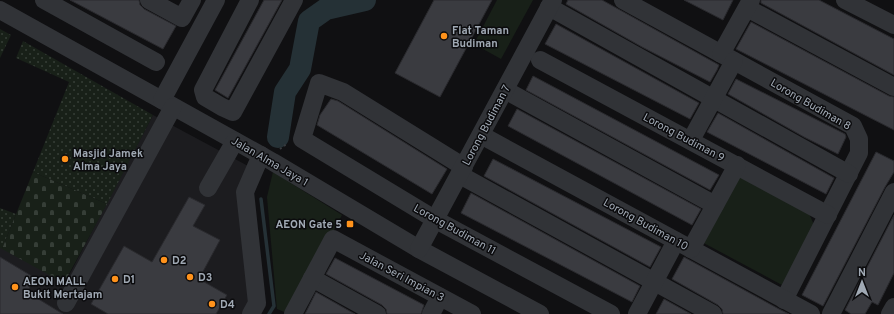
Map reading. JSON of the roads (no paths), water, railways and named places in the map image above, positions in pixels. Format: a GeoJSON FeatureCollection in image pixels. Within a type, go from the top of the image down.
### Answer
{"type":"FeatureCollection","features":[{"type":"Feature","properties":{"kind":"street"},"geometry":{"type":"LineString","coordinates":[[44,0],[156,62]]}},
{"type":"Feature","properties":{"kind":"street"},"geometry":{"type":"LineString","coordinates":[[149,0],[182,18],[192,0]]}},
{"type":"Feature","properties":{"kind":"street"},"geometry":{"type":"LineString","coordinates":[[66,302],[168,103],[216,0]]}},
{"type":"Feature","properties":{"kind":"street"},"geometry":{"type":"LineString","coordinates":[[250,0],[203,90],[205,98],[233,112],[294,0]]}},
{"type":"Feature","properties":{"kind":"street","name":"Lorong Budiman 8"},"geometry":{"type":"LineString","coordinates":[[623,0],[853,126],[859,139],[859,153],[784,300]]}},
{"type":"Feature","properties":{"kind":"street"},"geometry":{"type":"LineString","coordinates":[[845,0],[894,25]]}},
{"type":"Feature","properties":{"kind":"street"},"geometry":{"type":"LineString","coordinates":[[551,4],[714,99],[849,174]]}},
{"type":"Feature","properties":{"kind":"street","name":"Lorong Budiman 7"},"geometry":{"type":"LineString","coordinates":[[419,249],[436,220],[551,4]]}},
{"type":"Feature","properties":{"kind":"street"},"geometry":{"type":"LineString","coordinates":[[691,140],[714,99],[727,57],[749,4],[894,87]]}},
{"type":"Feature","properties":{"kind":"street","name":"Jalan Alma Jaya 1"},"geometry":{"type":"LineString","coordinates":[[0,10],[267,158],[419,249],[540,314]]}},
{"type":"Feature","properties":{"kind":"street","name":"Lorong Budiman 9"},"geometry":{"type":"LineString","coordinates":[[540,60],[828,215]]}},
{"type":"Feature","properties":{"kind":"street","name":"Lorong Budiman 11"},"geometry":{"type":"LineString","coordinates":[[462,171],[342,92],[319,83],[302,139],[436,220],[611,314]]}},
{"type":"Feature","properties":{"kind":"street"},"geometry":{"type":"LineString","coordinates":[[505,90],[715,205]]}},
{"type":"Feature","properties":{"kind":"street","name":"Lorong Budiman 10"},"geometry":{"type":"LineString","coordinates":[[481,135],[811,314]]}},
{"type":"Feature","properties":{"kind":"street"},"geometry":{"type":"LineString","coordinates":[[208,188],[235,141]]}},
{"type":"Feature","properties":{"kind":"street"},"geometry":{"type":"LineString","coordinates":[[251,314],[257,303],[245,192],[267,158]]}},
{"type":"Feature","properties":{"kind":"street"},"geometry":{"type":"LineString","coordinates":[[637,314],[654,281],[715,205],[737,165]]}},
{"type":"Feature","properties":{"kind":"street"},"geometry":{"type":"LineString","coordinates":[[462,171],[713,314]]}},
{"type":"Feature","properties":{"kind":"street"},"geometry":{"type":"LineString","coordinates":[[831,314],[894,192]]}},
{"type":"Feature","properties":{"kind":"street","name":"Jalan Seri Impian 3"},"geometry":{"type":"LineString","coordinates":[[312,278],[333,239],[472,314]]}},
{"type":"Feature","properties":{"kind":"street"},"geometry":{"type":"LineString","coordinates":[[293,314],[312,278],[377,314]]}},
{"type":"Feature","properties":{"kind":"street"},"geometry":{"type":"LineString","coordinates":[[431,314],[440,297]]}},
{"type":"Feature","properties":{"kind":"street"},"geometry":{"type":"LineString","coordinates":[[890,314],[894,307]]}},
{"type":"Feature","properties":{"kind":"waterway"},"geometry":{"type":"LineString","coordinates":[[278,137],[285,92],[300,69],[309,21],[326,9],[365,0]]}},
{"type":"Feature","properties":{"kind":"waterway"},"geometry":{"type":"LineString","coordinates":[[261,199],[274,306],[269,314]]}},
{"type":"Feature","properties":{"kind":"place","name":"Flat Taman Budiman"},"geometry":{"type":"Point","coordinates":[444,36]}},
{"type":"Feature","properties":{"kind":"place","name":"Masjid Jamek Alma Jaya"},"geometry":{"type":"Point","coordinates":[65,159]}},
{"type":"Feature","properties":{"kind":"place","name":"AEON Gate 5"},"geometry":{"type":"Point","coordinates":[350,224]}},
{"type":"Feature","properties":{"kind":"place","name":"D2"},"geometry":{"type":"Point","coordinates":[164,260]}},
{"type":"Feature","properties":{"kind":"place","name":"D3"},"geometry":{"type":"Point","coordinates":[190,277]}},
{"type":"Feature","properties":{"kind":"place","name":"D1"},"geometry":{"type":"Point","coordinates":[115,279]}},
{"type":"Feature","properties":{"kind":"place","name":"AEON MALL Bukit Mertajam"},"geometry":{"type":"Point","coordinates":[15,287]}},
{"type":"Feature","properties":{"kind":"place","name":"D4"},"geometry":{"type":"Point","coordinates":[212,304]}}]}
